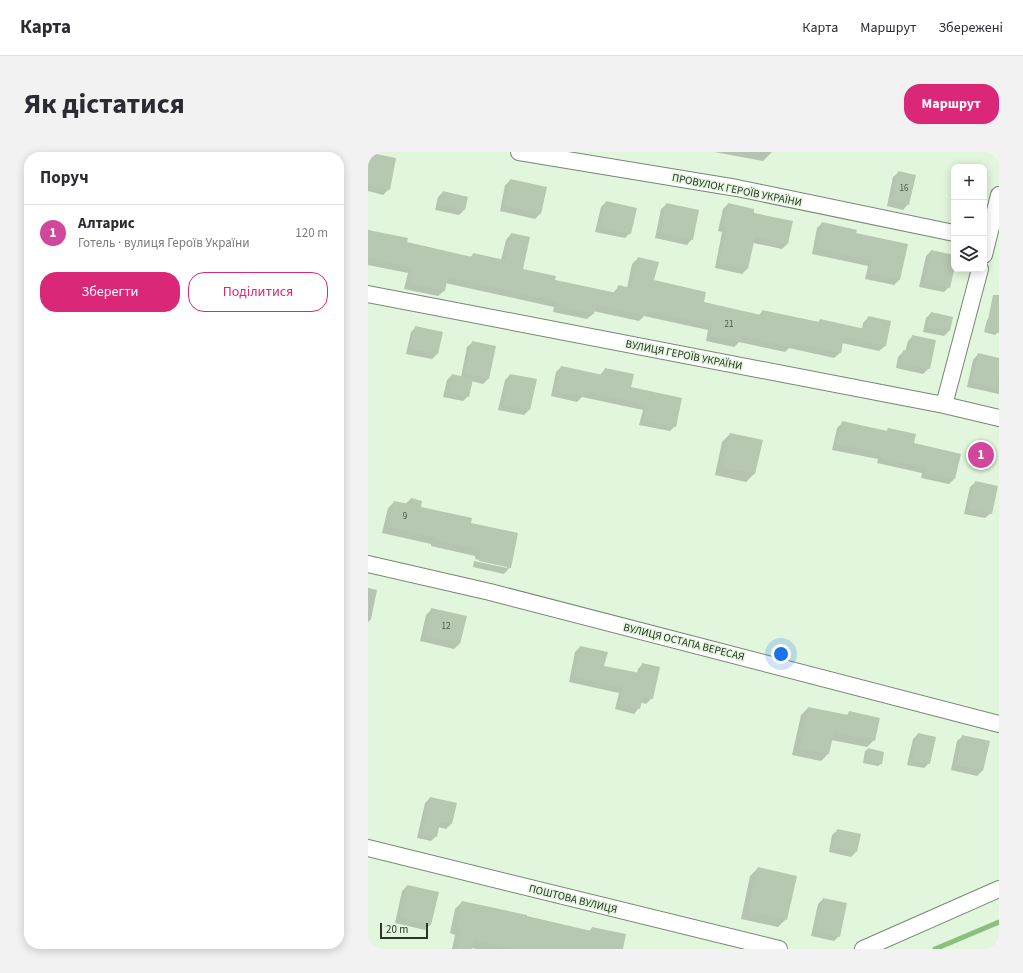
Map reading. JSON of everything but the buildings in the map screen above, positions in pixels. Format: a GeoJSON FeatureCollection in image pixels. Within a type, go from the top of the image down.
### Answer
{"type":"FeatureCollection","features":[{"type":"Feature","properties":{"kind":"street","name":"ПРОВУЛОК ГЕРОЇВ УКРАЇНИ"},"geometry":{"type":"LineString","coordinates":[[519,152],[737,188],[951,232]]}},
{"type":"Feature","properties":{"kind":"street"},"geometry":{"type":"LineString","coordinates":[[989,244],[999,195]]}},
{"type":"Feature","properties":{"kind":"street"},"geometry":{"type":"LineString","coordinates":[[944,405],[979,272]]}},
{"type":"Feature","properties":{"kind":"street","name":"ВУЛИЦЯ ГЕРОЇВ УКРАЇНИ"},"geometry":{"type":"LineString","coordinates":[[368,294],[944,405],[999,418]]}},
{"type":"Feature","properties":{"kind":"street","name":"ВУЛИЦЯ ОСТАПА ВЕРЕСАЯ"},"geometry":{"type":"LineString","coordinates":[[368,564],[490,592],[999,724]]}},
{"type":"Feature","properties":{"kind":"street","name":"ПОШТОВА ВУЛИЦЯ"},"geometry":{"type":"LineString","coordinates":[[368,848],[778,949]]}},
{"type":"Feature","properties":{"kind":"street"},"geometry":{"type":"LineString","coordinates":[[863,949],[999,889]]}},
{"type":"Feature","properties":{"kind":"waterway"},"geometry":{"type":"LineString","coordinates":[[935,949],[999,922]]}},
{"type":"Feature","properties":{"kind":"place","name":"Алтарис"},"geometry":{"type":"Point","coordinates":[981,455]}}]}
